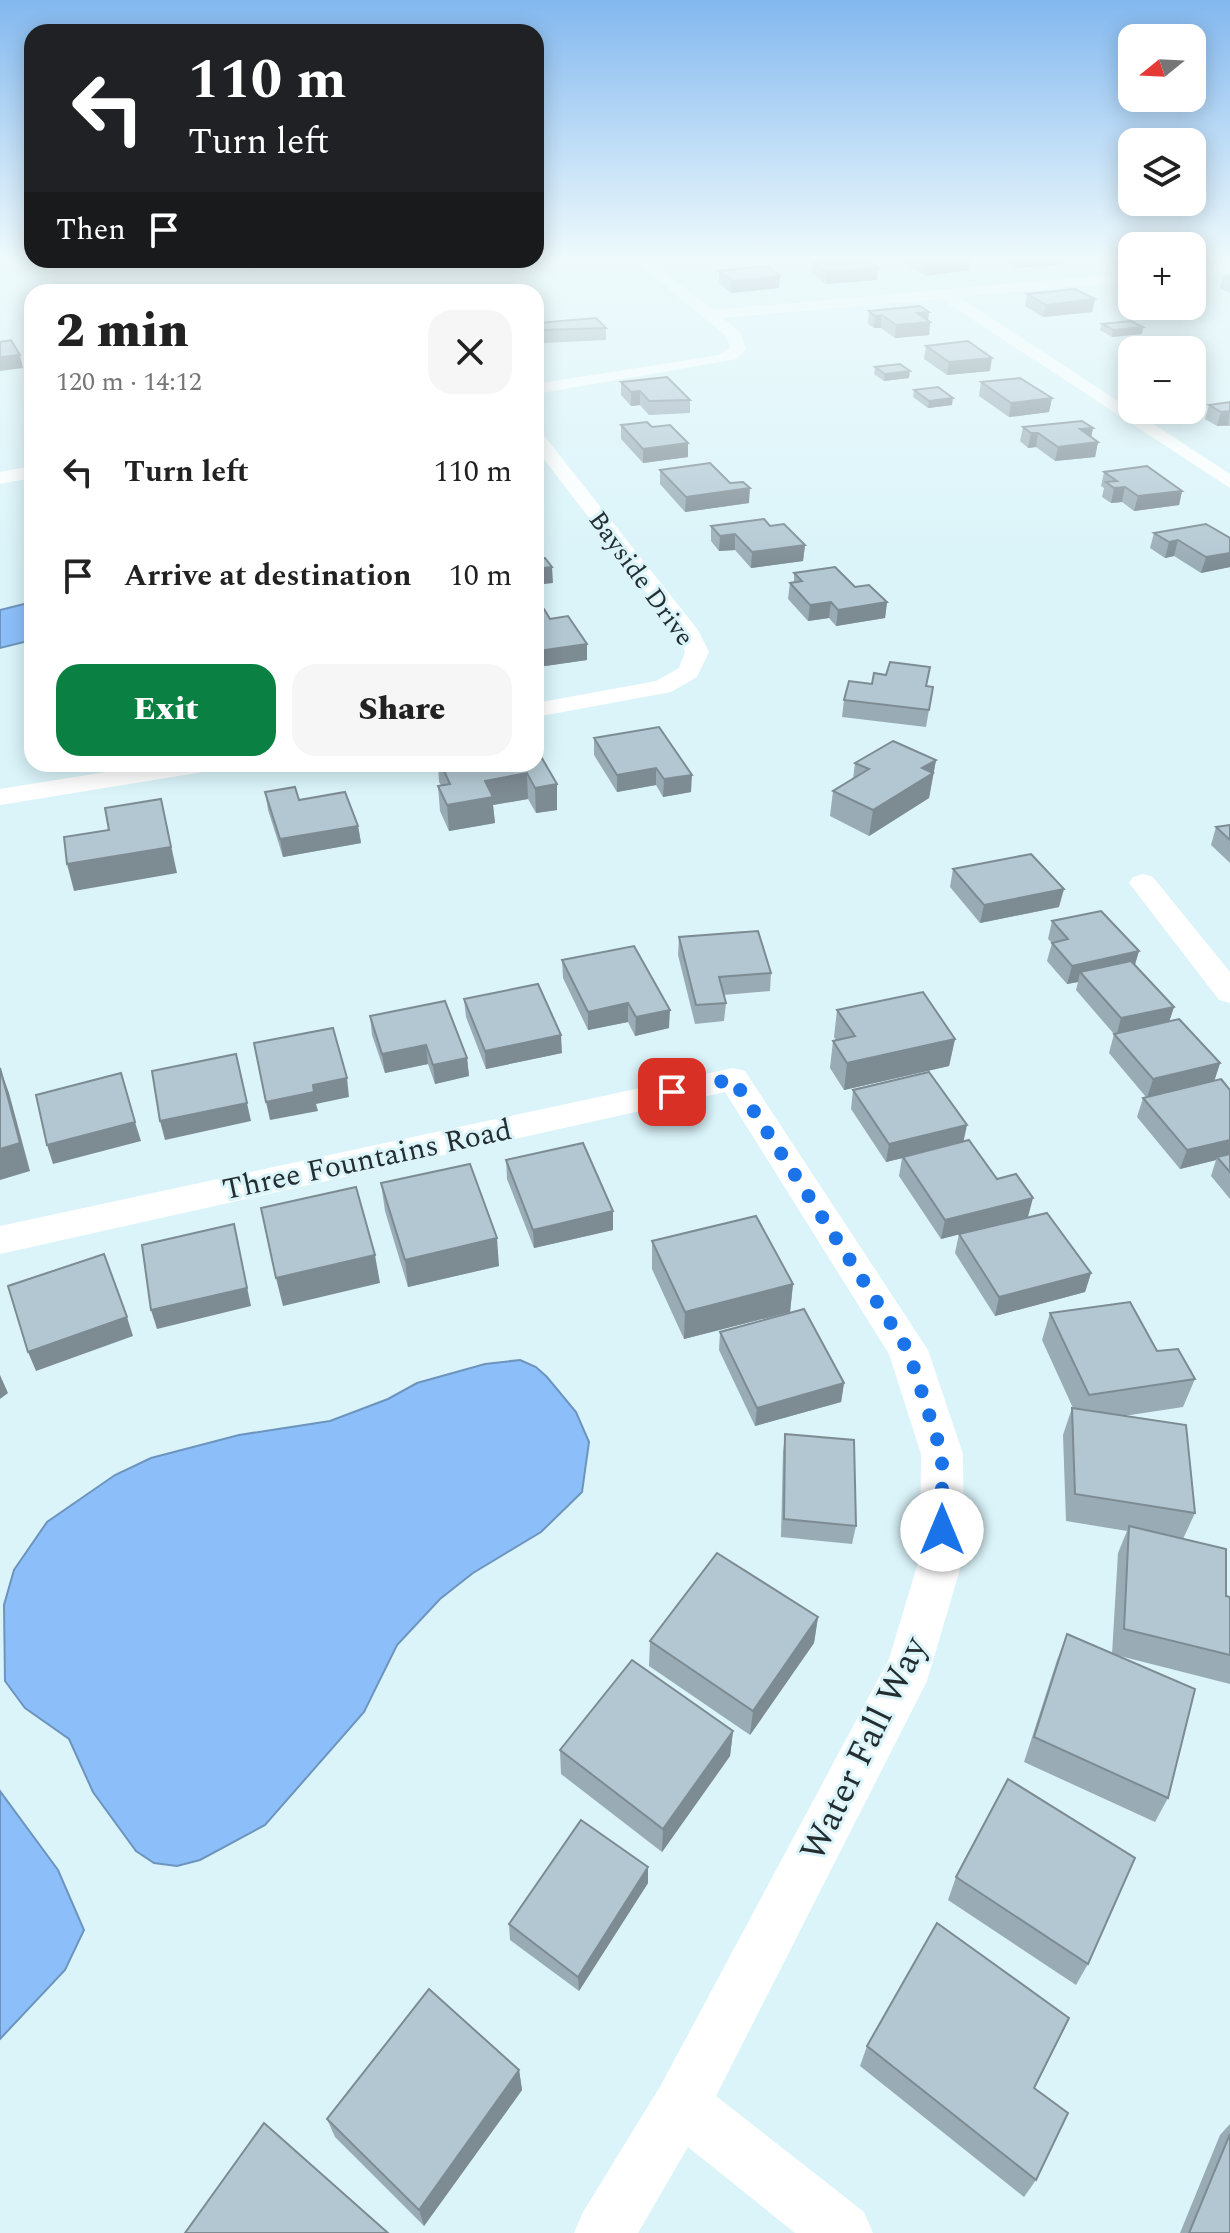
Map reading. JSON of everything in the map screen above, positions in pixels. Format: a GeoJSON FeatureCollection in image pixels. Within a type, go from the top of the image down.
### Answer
{"type":"FeatureCollection","features":[{"type":"Feature","properties":{"kind":"street"},"geometry":{"type":"LineString","coordinates":[[544,388],[688,363]]}},
{"type":"Feature","properties":{"kind":"street"},"geometry":{"type":"LineString","coordinates":[[1050,363],[1230,482]]}},
{"type":"Feature","properties":{"kind":"street","name":"Bayside Drive"},"geometry":{"type":"LineString","coordinates":[[544,447],[687,630],[697,652],[689,672],[663,687],[544,709]]}},
{"type":"Feature","properties":{"kind":"street"},"geometry":{"type":"LineString","coordinates":[[0,478],[24,474]]}},
{"type":"Feature","properties":{"kind":"street"},"geometry":{"type":"LineString","coordinates":[[0,797],[154,772]]}},
{"type":"Feature","properties":{"kind":"street"},"geometry":{"type":"LineString","coordinates":[[1143,883],[1230,993]]}},
{"type":"Feature","properties":{"kind":"street","name":"Three Fountains Road"},"geometry":{"type":"LineString","coordinates":[[0,1240],[733,1079]]}},
{"type":"Feature","properties":{"kind":"street","name":"Water Fall Way"},"geometry":{"type":"LineString","coordinates":[[604,2233],[681,2105],[910,1665],[942,1556],[942,1454],[908,1350],[733,1079]]}},
{"type":"Feature","properties":{"kind":"street"},"geometry":{"type":"LineString","coordinates":[[681,2105],[843,2233]]}},
{"type":"Feature","properties":{"kind":"water"},"geometry":{"type":"Polygon","coordinates":[[[24,604],[24,642],[0,648],[0,610],[24,604]]]}},
{"type":"Feature","properties":{"kind":"water"},"geometry":{"type":"Polygon","coordinates":[[[520,1360],[536,1367],[547,1377],[576,1412],[589,1442],[582,1492],[541,1532],[473,1573],[440,1599],[397,1645],[364,1712],[265,1825],[200,1860],[177,1866],[154,1863],[136,1851],[93,1792],[69,1739],[25,1708],[5,1681],[4,1605],[14,1570],[47,1522],[115,1475],[151,1458],[239,1435],[330,1421],[388,1399],[417,1383],[485,1364],[520,1360]]]}},
{"type":"Feature","properties":{"kind":"water"},"geometry":{"type":"Polygon","coordinates":[[[0,1791],[58,1870],[84,1930],[65,1970],[0,2039],[0,1791]]]}},
{"type":"Feature","properties":{"kind":"building"},"geometry":{"type":"Polygon","coordinates":[[[900,364],[910,371],[885,374],[875,367],[900,364]]]}},
{"type":"Feature","properties":{"kind":"building"},"geometry":{"type":"Polygon","coordinates":[[[667,377],[690,400],[649,401],[640,391],[631,392],[621,382],[667,377]]]}},
{"type":"Feature","properties":{"kind":"building"},"geometry":{"type":"Polygon","coordinates":[[[1020,378],[1052,398],[1011,403],[981,382],[1020,378]]]}},
{"type":"Feature","properties":{"kind":"building"},"geometry":{"type":"Polygon","coordinates":[[[938,387],[953,398],[929,401],[914,390],[938,387]]]}},
{"type":"Feature","properties":{"kind":"building"},"geometry":{"type":"Polygon","coordinates":[[[1230,402],[1230,411],[1221,412],[1209,405],[1230,402]]]}},
{"type":"Feature","properties":{"kind":"building"},"geometry":{"type":"Polygon","coordinates":[[[1082,421],[1093,428],[1080,429],[1098,442],[1058,447],[1023,427],[1082,421]]]}},
{"type":"Feature","properties":{"kind":"building"},"geometry":{"type":"Polygon","coordinates":[[[647,422],[652,427],[670,425],[688,443],[643,449],[621,425],[647,422]]]}},
{"type":"Feature","properties":{"kind":"building"},"geometry":{"type":"Polygon","coordinates":[[[710,463],[730,483],[743,482],[750,488],[686,497],[660,470],[710,463]]]}},
{"type":"Feature","properties":{"kind":"building"},"geometry":{"type":"Polygon","coordinates":[[[1147,466],[1182,491],[1138,496],[1125,487],[1114,488],[1106,482],[1117,481],[1104,472],[1147,466]]]}},
{"type":"Feature","properties":{"kind":"building"},"geometry":{"type":"Polygon","coordinates":[[[764,519],[770,526],[784,524],[805,545],[752,552],[735,534],[720,536],[711,526],[764,519]]]}},
{"type":"Feature","properties":{"kind":"building"},"geometry":{"type":"Polygon","coordinates":[[[1206,524],[1230,538],[1230,553],[1206,557],[1178,540],[1169,542],[1154,533],[1206,524]]]}},
{"type":"Feature","properties":{"kind":"building"},"geometry":{"type":"Polygon","coordinates":[[[545,558],[552,567],[544,568],[545,558]]]}},
{"type":"Feature","properties":{"kind":"building"},"geometry":{"type":"Polygon","coordinates":[[[835,567],[855,587],[869,585],[887,602],[838,610],[831,602],[810,605],[790,583],[802,581],[794,573],[835,567]]]}},
{"type":"Feature","properties":{"kind":"building"},"geometry":{"type":"Polygon","coordinates":[[[544,609],[550,619],[568,616],[587,644],[544,650],[544,609]]]}},
{"type":"Feature","properties":{"kind":"building"},"geometry":{"type":"Polygon","coordinates":[[[890,662],[930,667],[926,686],[933,687],[929,710],[844,700],[849,681],[872,684],[874,673],[886,675],[890,662]]]}},
{"type":"Feature","properties":{"kind":"building"},"geometry":{"type":"Polygon","coordinates":[[[659,727],[692,775],[664,779],[656,768],[617,775],[594,738],[659,727]]]}},
{"type":"Feature","properties":{"kind":"building"},"geometry":{"type":"Polygon","coordinates":[[[893,741],[936,760],[922,768],[933,773],[873,810],[833,791],[869,769],[855,763],[893,741]]]}},
{"type":"Feature","properties":{"kind":"building"},"geometry":{"type":"Polygon","coordinates":[[[544,762],[557,784],[535,788],[527,773],[485,781],[493,797],[447,805],[438,786],[450,784],[445,772],[544,772],[544,762]]]}},
{"type":"Feature","properties":{"kind":"building"},"geometry":{"type":"Polygon","coordinates":[[[295,787],[299,800],[345,792],[358,826],[280,839],[265,792],[295,787]]]}},
{"type":"Feature","properties":{"kind":"building"},"geometry":{"type":"Polygon","coordinates":[[[161,799],[171,847],[67,864],[64,837],[109,830],[105,808],[161,799]]]}},
{"type":"Feature","properties":{"kind":"building"},"geometry":{"type":"Polygon","coordinates":[[[1230,825],[1230,840],[1216,827],[1230,825]]]}},
{"type":"Feature","properties":{"kind":"building"},"geometry":{"type":"Polygon","coordinates":[[[1031,854],[1064,889],[984,905],[953,869],[1031,854]]]}},
{"type":"Feature","properties":{"kind":"building"},"geometry":{"type":"Polygon","coordinates":[[[1101,911],[1139,951],[1072,966],[1052,943],[1068,939],[1052,921],[1101,911]]]}},
{"type":"Feature","properties":{"kind":"building"},"geometry":{"type":"Polygon","coordinates":[[[758,931],[771,973],[719,977],[726,1003],[696,1005],[679,937],[758,931]]]}},
{"type":"Feature","properties":{"kind":"building"},"geometry":{"type":"Polygon","coordinates":[[[634,946],[670,1010],[636,1017],[628,1003],[588,1012],[562,960],[634,946]]]}},
{"type":"Feature","properties":{"kind":"building"},"geometry":{"type":"Polygon","coordinates":[[[1131,961],[1174,1007],[1121,1018],[1080,972],[1131,961]]]}},
{"type":"Feature","properties":{"kind":"building"},"geometry":{"type":"Polygon","coordinates":[[[538,984],[561,1035],[485,1051],[464,999],[538,984]]]}},
{"type":"Feature","properties":{"kind":"building"},"geometry":{"type":"Polygon","coordinates":[[[923,992],[955,1039],[847,1063],[833,1041],[855,1036],[837,1010],[923,992]]]}},
{"type":"Feature","properties":{"kind":"building"},"geometry":{"type":"Polygon","coordinates":[[[445,1001],[467,1058],[433,1065],[426,1045],[382,1054],[370,1016],[445,1001]]]}},
{"type":"Feature","properties":{"kind":"building"},"geometry":{"type":"Polygon","coordinates":[[[1179,1019],[1220,1063],[1153,1079],[1114,1034],[1179,1019]]]}},
{"type":"Feature","properties":{"kind":"building"},"geometry":{"type":"Polygon","coordinates":[[[333,1028],[347,1078],[313,1085],[314,1092],[266,1102],[254,1043],[333,1028]]]}},
{"type":"Feature","properties":{"kind":"building"},"geometry":{"type":"Polygon","coordinates":[[[236,1054],[247,1103],[160,1121],[152,1071],[236,1054]]]}},
{"type":"Feature","properties":{"kind":"building"},"geometry":{"type":"Polygon","coordinates":[[[0,1068],[20,1143],[0,1149],[0,1068]]]}},
{"type":"Feature","properties":{"kind":"building"},"geometry":{"type":"Polygon","coordinates":[[[929,1072],[967,1125],[889,1144],[853,1090],[929,1072]]]}},
{"type":"Feature","properties":{"kind":"building"},"geometry":{"type":"Polygon","coordinates":[[[121,1073],[135,1122],[47,1145],[36,1095],[121,1073]]]}},
{"type":"Feature","properties":{"kind":"building"},"geometry":{"type":"Polygon","coordinates":[[[1221,1079],[1230,1090],[1230,1140],[1187,1150],[1143,1098],[1221,1079]]]}},
{"type":"Feature","properties":{"kind":"building"},"geometry":{"type":"Polygon","coordinates":[[[969,1140],[997,1179],[1016,1174],[1033,1198],[945,1220],[903,1157],[969,1140]]]}},
{"type":"Feature","properties":{"kind":"building"},"geometry":{"type":"Polygon","coordinates":[[[583,1143],[613,1211],[533,1230],[506,1160],[583,1143]]]}},
{"type":"Feature","properties":{"kind":"building"},"geometry":{"type":"Polygon","coordinates":[[[1230,1154],[1230,1172],[1217,1157],[1230,1154]]]}},
{"type":"Feature","properties":{"kind":"building"},"geometry":{"type":"Polygon","coordinates":[[[470,1164],[497,1238],[405,1260],[381,1183],[470,1164]]]}},
{"type":"Feature","properties":{"kind":"building"},"geometry":{"type":"Polygon","coordinates":[[[356,1187],[375,1255],[276,1278],[261,1208],[356,1187]]]}},
{"type":"Feature","properties":{"kind":"building"},"geometry":{"type":"Polygon","coordinates":[[[1047,1213],[1091,1273],[999,1297],[959,1234],[1047,1213]]]}},
{"type":"Feature","properties":{"kind":"building"},"geometry":{"type":"Polygon","coordinates":[[[756,1216],[793,1284],[685,1312],[652,1241],[756,1216]]]}},
{"type":"Feature","properties":{"kind":"building"},"geometry":{"type":"Polygon","coordinates":[[[234,1224],[247,1288],[151,1310],[142,1245],[234,1224]]]}},
{"type":"Feature","properties":{"kind":"building"},"geometry":{"type":"Polygon","coordinates":[[[104,1254],[127,1317],[28,1352],[8,1286],[104,1254]]]}},
{"type":"Feature","properties":{"kind":"building"},"geometry":{"type":"Polygon","coordinates":[[[1130,1302],[1157,1351],[1178,1349],[1195,1379],[1089,1395],[1050,1313],[1130,1302]]]}},
{"type":"Feature","properties":{"kind":"building"},"geometry":{"type":"Polygon","coordinates":[[[804,1309],[844,1383],[757,1408],[720,1332],[804,1309]]]}},
{"type":"Feature","properties":{"kind":"building"},"geometry":{"type":"Polygon","coordinates":[[[1072,1408],[1186,1425],[1195,1513],[1075,1494],[1072,1408]]]}},
{"type":"Feature","properties":{"kind":"building"},"geometry":{"type":"Polygon","coordinates":[[[785,1434],[854,1440],[856,1526],[784,1519],[785,1434]]]}},
{"type":"Feature","properties":{"kind":"building"},"geometry":{"type":"Polygon","coordinates":[[[1129,1526],[1226,1549],[1230,1655],[1124,1629],[1129,1526]]]}},
{"type":"Feature","properties":{"kind":"building"},"geometry":{"type":"Polygon","coordinates":[[[717,1553],[818,1617],[753,1711],[650,1641],[717,1553]]]}},
{"type":"Feature","properties":{"kind":"building"},"geometry":{"type":"Polygon","coordinates":[[[1067,1634],[1195,1689],[1168,1798],[1034,1737],[1067,1634]]]}},
{"type":"Feature","properties":{"kind":"building"},"geometry":{"type":"Polygon","coordinates":[[[632,1660],[733,1731],[663,1829],[560,1750],[632,1660]]]}},
{"type":"Feature","properties":{"kind":"building"},"geometry":{"type":"Polygon","coordinates":[[[1008,1779],[1135,1858],[1088,1964],[956,1877],[1008,1779]]]}},
{"type":"Feature","properties":{"kind":"building"},"geometry":{"type":"Polygon","coordinates":[[[581,1820],[648,1867],[578,1977],[509,1924],[581,1820]]]}},
{"type":"Feature","properties":{"kind":"building"},"geometry":{"type":"Polygon","coordinates":[[[937,1923],[1069,2018],[1034,2088],[1068,2113],[1036,2180],[867,2046],[937,1923]]]}},
{"type":"Feature","properties":{"kind":"building"},"geometry":{"type":"Polygon","coordinates":[[[429,1989],[519,2070],[419,2210],[327,2119],[429,1989]]]}},
{"type":"Feature","properties":{"kind":"building"},"geometry":{"type":"Polygon","coordinates":[[[264,2123],[388,2233],[185,2233],[264,2123]]]}},
{"type":"Feature","properties":{"kind":"building"},"geometry":{"type":"Polygon","coordinates":[[[1230,2134],[1230,2233],[1189,2233],[1230,2134]]]}},
{"type":"Feature","properties":{"kind":"route"},"geometry":{"type":"LineString","coordinates":[[672,1092],[733,1079],[908,1350],[942,1454],[942,1530]]}}]}
